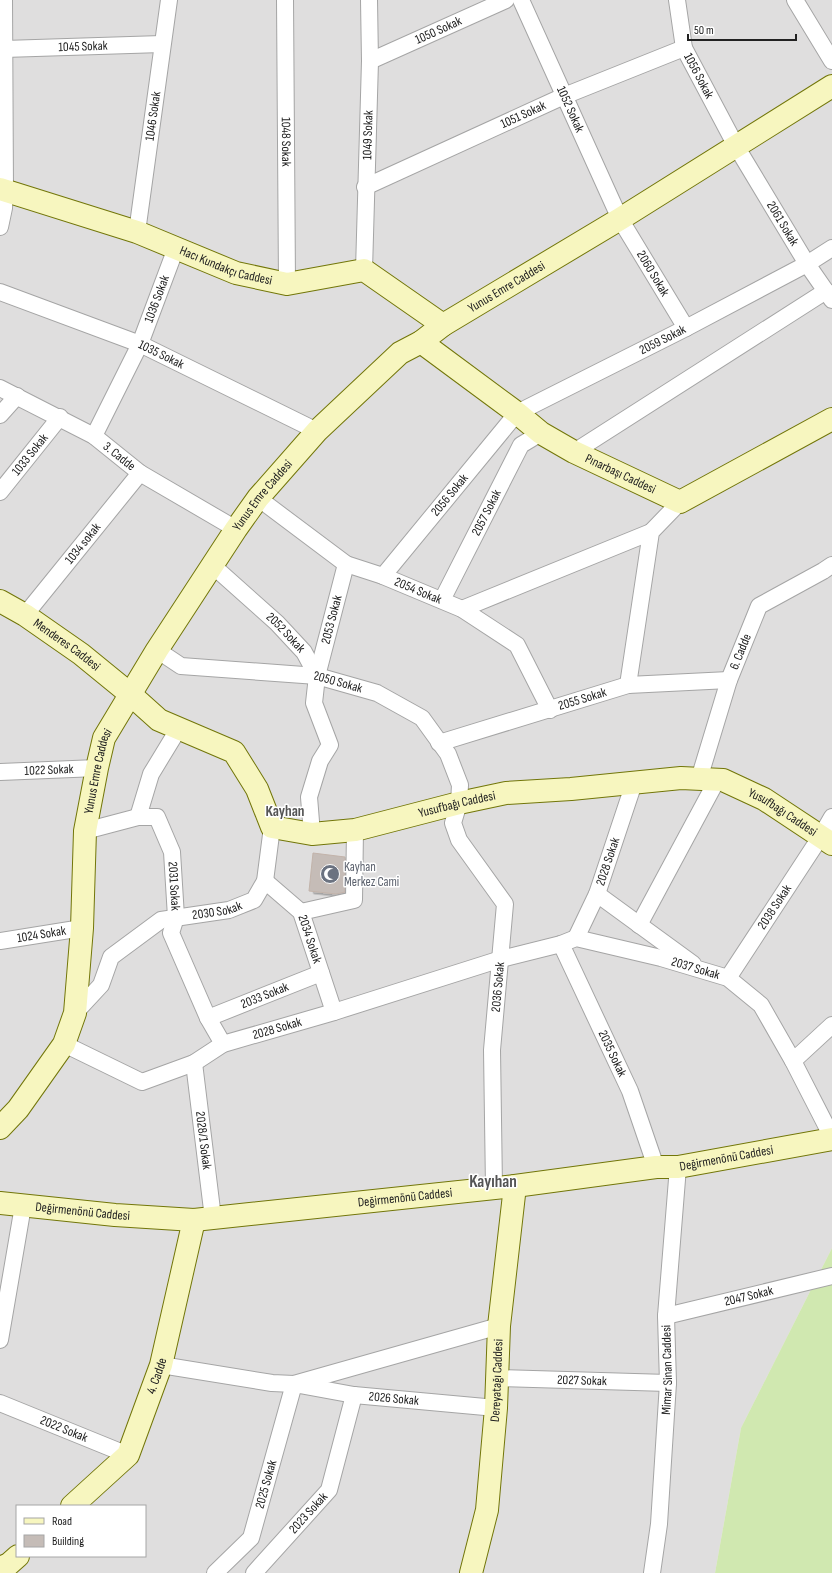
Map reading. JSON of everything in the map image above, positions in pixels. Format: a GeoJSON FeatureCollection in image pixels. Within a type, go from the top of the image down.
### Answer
{"type":"FeatureCollection","features":[{"type":"Feature","properties":{"kind":"street"},"geometry":{"type":"LineString","coordinates":[[0,227],[4,208],[4,0]]}},
{"type":"Feature","properties":{"kind":"street","name":"1046 Sokak"},"geometry":{"type":"LineString","coordinates":[[137,232],[162,44],[170,0]]}},
{"type":"Feature","properties":{"kind":"street","name":"1048 Sokak"},"geometry":{"type":"LineString","coordinates":[[286,0],[287,284]]}},
{"type":"Feature","properties":{"kind":"street","name":"1049 Sokak"},"geometry":{"type":"LineString","coordinates":[[364,270],[365,187],[370,61],[369,0]]}},
{"type":"Feature","properties":{"kind":"street","name":"1050 Sokak"},"geometry":{"type":"LineString","coordinates":[[370,61],[506,0]]}},
{"type":"Feature","properties":{"kind":"street","name":"1052 Sokak"},"geometry":{"type":"LineString","coordinates":[[521,0],[620,219]]}},
{"type":"Feature","properties":{"kind":"street","name":"1056 Sokak"},"geometry":{"type":"LineString","coordinates":[[677,0],[684,48],[736,146]]}},
{"type":"Feature","properties":{"kind":"street"},"geometry":{"type":"LineString","coordinates":[[795,0],[832,61]]}},
{"type":"Feature","properties":{"kind":"street","name":"1045 Sokak"},"geometry":{"type":"LineString","coordinates":[[4,49],[162,44]]}},
{"type":"Feature","properties":{"kind":"street","name":"1051 Sokak"},"geometry":{"type":"LineString","coordinates":[[365,187],[564,96],[684,48]]}},
{"type":"Feature","properties":{"kind":"street","name":"Yunus Emre Caddesi"},"geometry":{"type":"LineString","coordinates":[[0,1128],[18,1109],[64,1044],[75,1013],[82,928],[85,831],[104,738],[156,650],[258,498],[317,431],[400,353],[421,342],[443,325],[620,219],[832,86]]}},
{"type":"Feature","properties":{"kind":"street","name":"2061 Sokak"},"geometry":{"type":"LineString","coordinates":[[736,146],[807,264],[829,296]]}},
{"type":"Feature","properties":{"kind":"street","name":"Hacı Kundakçı Caddesi"},"geometry":{"type":"LineString","coordinates":[[3,189],[137,232],[236,273],[287,284],[364,270]]}},
{"type":"Feature","properties":{"kind":"street","name":"2060 Sokak"},"geometry":{"type":"LineString","coordinates":[[620,219],[686,328]]}},
{"type":"Feature","properties":{"kind":"street","name":"1036 Sokak"},"geometry":{"type":"LineString","coordinates":[[94,436],[140,344],[176,248]]}},
{"type":"Feature","properties":{"kind":"street","name":"2059 Sokak"},"geometry":{"type":"LineString","coordinates":[[516,413],[686,328],[807,264],[832,248]]}},
{"type":"Feature","properties":{"kind":"street"},"geometry":{"type":"LineString","coordinates":[[364,270],[443,325]]}},
{"type":"Feature","properties":{"kind":"street","name":"1035 Sokak"},"geometry":{"type":"LineString","coordinates":[[0,292],[140,344],[317,431]]}},
{"type":"Feature","properties":{"kind":"street"},"geometry":{"type":"LineString","coordinates":[[574,452],[829,296]]}},
{"type":"Feature","properties":{"kind":"street","name":"Pınarbaşı Caddesi"},"geometry":{"type":"LineString","coordinates":[[421,342],[541,433],[574,452],[680,502]]}},
{"type":"Feature","properties":{"kind":"street","name":"3. Cadde"},"geometry":{"type":"LineString","coordinates":[[0,388],[60,417],[94,436],[140,473],[236,529]]}},
{"type":"Feature","properties":{"kind":"street"},"geometry":{"type":"LineString","coordinates":[[0,415],[17,396]]}},
{"type":"Feature","properties":{"kind":"street","name":"2056 Sokak"},"geometry":{"type":"LineString","coordinates":[[383,576],[516,413]]}},
{"type":"Feature","properties":{"kind":"street","name":"1033 Sokak"},"geometry":{"type":"LineString","coordinates":[[0,492],[60,417]]}},
{"type":"Feature","properties":{"kind":"street"},"geometry":{"type":"LineString","coordinates":[[462,609],[651,532],[680,502],[832,419]]}},
{"type":"Feature","properties":{"kind":"street","name":"2057 Sokak"},"geometry":{"type":"LineString","coordinates":[[442,600],[521,445],[541,433]]}},
{"type":"Feature","properties":{"kind":"street","name":"1034 sokak"},"geometry":{"type":"LineString","coordinates":[[25,615],[140,473]]}},
{"type":"Feature","properties":{"kind":"street","name":"2054 Sokak"},"geometry":{"type":"LineString","coordinates":[[258,498],[346,564],[383,576],[462,609],[517,645],[550,710]]}},
{"type":"Feature","properties":{"kind":"street"},"geometry":{"type":"LineString","coordinates":[[628,685],[651,532]]}},
{"type":"Feature","properties":{"kind":"street","name":"2053 Sokak"},"geometry":{"type":"LineString","coordinates":[[317,676],[346,564]]}},
{"type":"Feature","properties":{"kind":"street","name":"2052 Sokak"},"geometry":{"type":"LineString","coordinates":[[212,565],[277,623],[304,652],[317,676]]}},
{"type":"Feature","properties":{"kind":"street","name":"6. Cadde"},"geometry":{"type":"LineString","coordinates":[[640,925],[708,779],[729,680],[759,606],[832,565]]}},
{"type":"Feature","properties":{"kind":"street","name":"Menderes Caddesi"},"geometry":{"type":"LineString","coordinates":[[0,601],[25,615],[81,654],[130,694]]}},
{"type":"Feature","properties":{"kind":"street","name":"2050 Sokak"},"geometry":{"type":"LineString","coordinates":[[156,650],[181,666],[317,676],[377,693],[422,718],[448,754],[460,785],[459,803]]}},
{"type":"Feature","properties":{"kind":"street"},"geometry":{"type":"LineString","coordinates":[[312,834],[309,797],[320,761],[330,746],[314,702],[317,676]]}},
{"type":"Feature","properties":{"kind":"street","name":"2055 Sokak"},"geometry":{"type":"LineString","coordinates":[[439,743],[628,685],[729,680]]}},
{"type":"Feature","properties":{"kind":"street"},"geometry":{"type":"LineString","coordinates":[[130,694],[159,720],[234,752],[257,789],[272,827]]}},
{"type":"Feature","properties":{"kind":"street"},"geometry":{"type":"LineString","coordinates":[[138,817],[151,774],[179,728]]}},
{"type":"Feature","properties":{"kind":"street","name":"1022 Sokak"},"geometry":{"type":"LineString","coordinates":[[0,772],[97,768]]}},
{"type":"Feature","properties":{"kind":"street","name":"Yusufbağı Caddesi"},"geometry":{"type":"LineString","coordinates":[[272,827],[312,834],[355,830],[459,803],[506,793],[571,789],[681,778],[723,780],[764,799],[827,840]]}},
{"type":"Feature","properties":{"kind":"street","name":"2028 Sokak"},"geometry":{"type":"LineString","coordinates":[[576,938],[597,894],[634,783]]}},
{"type":"Feature","properties":{"kind":"street","name":"2036 Sokak"},"geometry":{"type":"LineString","coordinates":[[459,803],[453,822],[459,840],[505,904],[492,1050],[505,1187]]}},
{"type":"Feature","properties":{"kind":"street","name":"2031 Sokak"},"geometry":{"type":"LineString","coordinates":[[85,831],[138,817],[157,817],[172,852],[176,917],[171,933],[208,1018],[223,1044]]}},
{"type":"Feature","properties":{"kind":"street","name":"2038 Sokak"},"geometry":{"type":"LineString","coordinates":[[728,978],[827,840],[832,817]]}},
{"type":"Feature","properties":{"kind":"street","name":"2030 Sokak"},"geometry":{"type":"LineString","coordinates":[[75,1013],[101,985],[111,957],[161,920],[229,910],[254,900],[265,881],[272,827]]}},
{"type":"Feature","properties":{"kind":"street"},"geometry":{"type":"LineString","coordinates":[[301,912],[354,900],[355,830]]}},
{"type":"Feature","properties":{"kind":"street","name":"2034 Sokak"},"geometry":{"type":"LineString","coordinates":[[265,881],[301,912],[334,1012]]}},
{"type":"Feature","properties":{"kind":"street"},"geometry":{"type":"LineString","coordinates":[[597,894],[701,969]]}},
{"type":"Feature","properties":{"kind":"street","name":"1024 Sokak"},"geometry":{"type":"LineString","coordinates":[[0,941],[82,928]]}},
{"type":"Feature","properties":{"kind":"street"},"geometry":{"type":"LineString","coordinates":[[501,959],[561,944],[576,938]]}},
{"type":"Feature","properties":{"kind":"street","name":"2037 Sokak"},"geometry":{"type":"LineString","coordinates":[[576,938],[701,969],[728,978],[761,1005],[793,1060],[832,1138]]}},
{"type":"Feature","properties":{"kind":"street","name":"2035 Sokak"},"geometry":{"type":"LineString","coordinates":[[561,944],[630,1091],[656,1167]]}},
{"type":"Feature","properties":{"kind":"street","name":"2028 Sokak"},"geometry":{"type":"LineString","coordinates":[[64,1044],[142,1082],[194,1063],[223,1044],[334,1012],[501,959]]}},
{"type":"Feature","properties":{"kind":"street","name":"2033 Sokak"},"geometry":{"type":"LineString","coordinates":[[208,1018],[321,973]]}},
{"type":"Feature","properties":{"kind":"street"},"geometry":{"type":"LineString","coordinates":[[793,1060],[832,1025]]}},
{"type":"Feature","properties":{"kind":"street","name":"2028/1 Sokak"},"geometry":{"type":"LineString","coordinates":[[194,1063],[204,1219]]}},
{"type":"Feature","properties":{"kind":"street","name":"Değirmenönü Caddesi"},"geometry":{"type":"LineString","coordinates":[[0,1203],[115,1215],[204,1219],[505,1187],[656,1167],[678,1167],[832,1138]]}},
{"type":"Feature","properties":{"kind":"street","name":"Mimar Sinan Caddesi"},"geometry":{"type":"LineString","coordinates":[[652,1573],[660,1524],[668,1382],[666,1316],[678,1167]]}},
{"type":"Feature","properties":{"kind":"street","name":"Dereyatağı Caddesi"},"geometry":{"type":"LineString","coordinates":[[471,1573],[487,1510],[496,1408],[496,1378],[505,1187]]}},
{"type":"Feature","properties":{"kind":"street"},"geometry":{"type":"LineString","coordinates":[[0,1340],[23,1206]]}},
{"type":"Feature","properties":{"kind":"street","name":"4. Cadde"},"geometry":{"type":"LineString","coordinates":[[73,1505],[128,1455],[161,1365],[204,1219]]}},
{"type":"Feature","properties":{"kind":"street","name":"2047 Sokak"},"geometry":{"type":"LineString","coordinates":[[666,1316],[832,1276]]}},
{"type":"Feature","properties":{"kind":"street"},"geometry":{"type":"LineString","coordinates":[[161,1365],[272,1383],[294,1384],[499,1326]]}},
{"type":"Feature","properties":{"kind":"street","name":"2027 Sokak"},"geometry":{"type":"LineString","coordinates":[[496,1378],[668,1382]]}},
{"type":"Feature","properties":{"kind":"street","name":"2026 Sokak"},"geometry":{"type":"LineString","coordinates":[[294,1384],[354,1395],[496,1408]]}},
{"type":"Feature","properties":{"kind":"street","name":"2025 Sokak"},"geometry":{"type":"LineString","coordinates":[[216,1573],[250,1538],[294,1384]]}},
{"type":"Feature","properties":{"kind":"street","name":"2023 Sokak"},"geometry":{"type":"LineString","coordinates":[[254,1573],[329,1490],[354,1395]]}},
{"type":"Feature","properties":{"kind":"street","name":"2022 Sokak"},"geometry":{"type":"LineString","coordinates":[[0,1403],[128,1455]]}},
{"type":"Feature","properties":{"kind":"shaded area"},"geometry":{"type":"Polygon","coordinates":[[[0,0],[832,0],[832,1248],[741,1428],[715,1573],[0,1573],[0,0]]]}},
{"type":"Feature","properties":{"kind":"green space"},"geometry":{"type":"Polygon","coordinates":[[[832,1248],[832,1573],[715,1573],[741,1428],[832,1248]]]}},
{"type":"Feature","properties":{"kind":"building","name":"Kayhan Merkez Cami"},"geometry":{"type":"Polygon","coordinates":[[[313,853],[345,857],[345,892],[336,894],[309,891],[313,853]]]}},
{"type":"Feature","properties":{"kind":"place","name":"Kayhan Merkez Cami"},"geometry":{"type":"Point","coordinates":[330,874]}},
{"type":"Feature","properties":{"kind":"district","name":"Kayhan"},"geometry":{"type":"Point","coordinates":[285,811]}},
{"type":"Feature","properties":{"kind":"district","name":"Kayıhan"},"geometry":{"type":"Point","coordinates":[493,1182]}}]}
